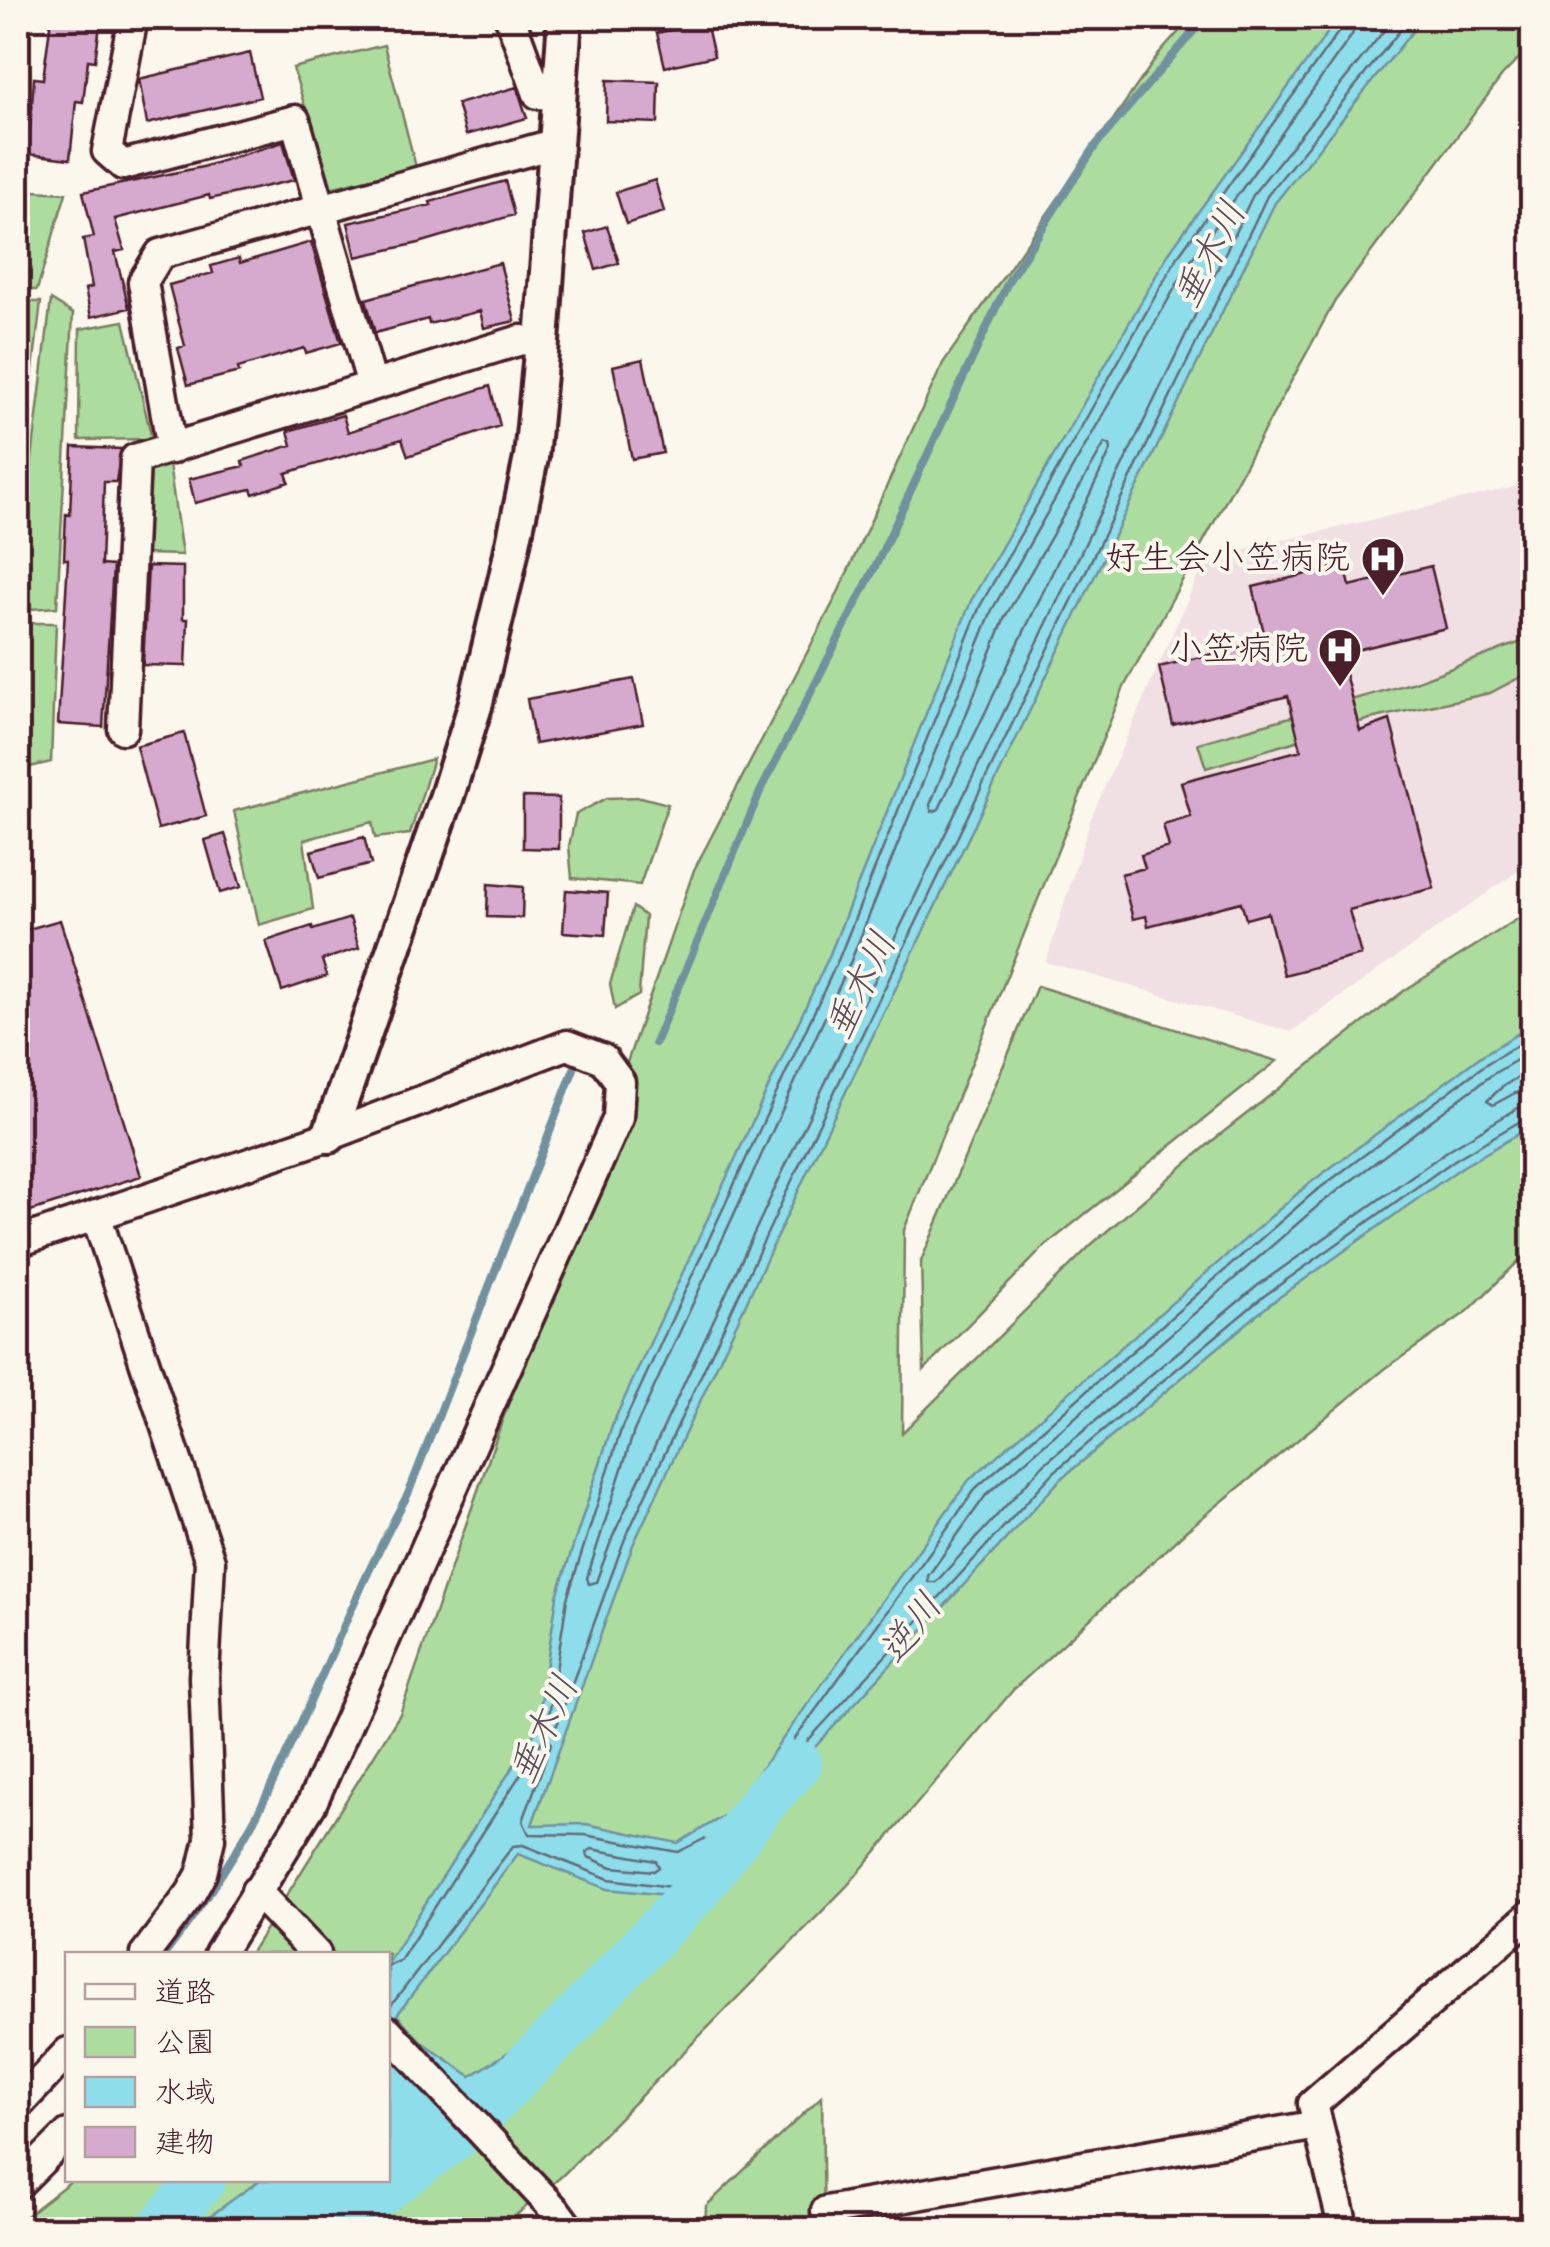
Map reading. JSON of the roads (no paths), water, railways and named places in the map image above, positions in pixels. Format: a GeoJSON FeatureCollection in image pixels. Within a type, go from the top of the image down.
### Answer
{"type":"FeatureCollection","features":[{"type":"Feature","properties":{"kind":"street"},"geometry":{"type":"LineString","coordinates":[[134,18],[107,151],[122,165],[295,120],[372,385]]}},
{"type":"Feature","properties":{"kind":"street"},"geometry":{"type":"LineString","coordinates":[[510,18],[538,94],[559,96]]}},
{"type":"Feature","properties":{"kind":"street"},"geometry":{"type":"LineString","coordinates":[[329,1136],[475,706],[531,458],[564,18]]}},
{"type":"Feature","properties":{"kind":"street"},"geometry":{"type":"LineString","coordinates":[[172,449],[143,282],[160,254],[557,143]]}},
{"type":"Feature","properties":{"kind":"street"},"geometry":{"type":"LineString","coordinates":[[122,728],[134,460],[521,340],[542,342]]}},
{"type":"Feature","properties":{"kind":"street"},"geometry":{"type":"LineString","coordinates":[[18,1242],[329,1136],[566,1046],[603,1059],[620,1082],[618,1118],[311,1805],[262,1896],[220,1952]]}},
{"type":"Feature","properties":{"kind":"street"},"geometry":{"type":"LineString","coordinates":[[96,1215],[210,1561],[204,1677],[210,1839],[202,1873],[191,1893],[147,1952]]}},
{"type":"Feature","properties":{"kind":"street"},"geometry":{"type":"LineString","coordinates":[[262,1896],[314,1952]]}},
{"type":"Feature","properties":{"kind":"street"},"geometry":{"type":"LineString","coordinates":[[1344,2230],[1313,2104],[1532,1914]]}},
{"type":"Feature","properties":{"kind":"street"},"geometry":{"type":"LineString","coordinates":[[390,2033],[563,2220]]}},
{"type":"Feature","properties":{"kind":"street"},"geometry":{"type":"LineString","coordinates":[[18,2105],[65,2055]]}},
{"type":"Feature","properties":{"kind":"street"},"geometry":{"type":"LineString","coordinates":[[826,2211],[1318,2126]]}},
{"type":"Feature","properties":{"kind":"street"},"geometry":{"type":"LineString","coordinates":[[18,2184],[65,2137]]}},
{"type":"Feature","properties":{"kind":"water"},"geometry":{"type":"Polygon","coordinates":[[[1338,18],[1423,18],[1269,215],[810,1166],[633,1545],[532,1825],[586,1824],[678,1843],[730,1812],[969,1480],[1306,1186],[1481,1056],[1532,1025],[1532,1126],[1462,1167],[1270,1304],[1060,1480],[504,2086],[390,2173],[390,1959],[537,1729],[557,1596],[613,1423],[830,954],[971,601],[1170,251],[1338,18]],[[518,1854],[397,2015],[423,2043],[471,2076],[521,2044],[667,1895],[607,1889],[518,1854]]]}},
{"type":"Feature","properties":{"kind":"water"},"geometry":{"type":"Polygon","coordinates":[[[257,2182],[378,2182],[315,2229],[192,2229],[257,2182]]]}},
{"type":"Feature","properties":{"kind":"waterway"},"geometry":{"type":"LineString","coordinates":[[655,1043],[760,792],[876,565],[1009,280],[1096,145],[1205,18]]}},
{"type":"Feature","properties":{"kind":"waterway"},"geometry":{"type":"LineString","coordinates":[[166,1952],[212,1889],[254,1820],[408,1494],[574,1069]]}},
{"type":"Feature","properties":{"kind":"waterway","name":"逆川"},"geometry":{"type":"LineString","coordinates":[[329,2230],[462,2131],[561,2033],[696,1891],[767,1797],[798,1764]]}},
{"type":"Feature","properties":{"kind":"waterway","name":"垂木川"},"geometry":{"type":"LineString","coordinates":[[159,2230],[200,2182]]}},
{"type":"Feature","properties":{"kind":"place","name":"好生会小笠病院"},"geometry":{"type":"Point","coordinates":[1383,597]}},
{"type":"Feature","properties":{"kind":"place","name":"小笠病院"},"geometry":{"type":"Point","coordinates":[1340,688]}}]}
